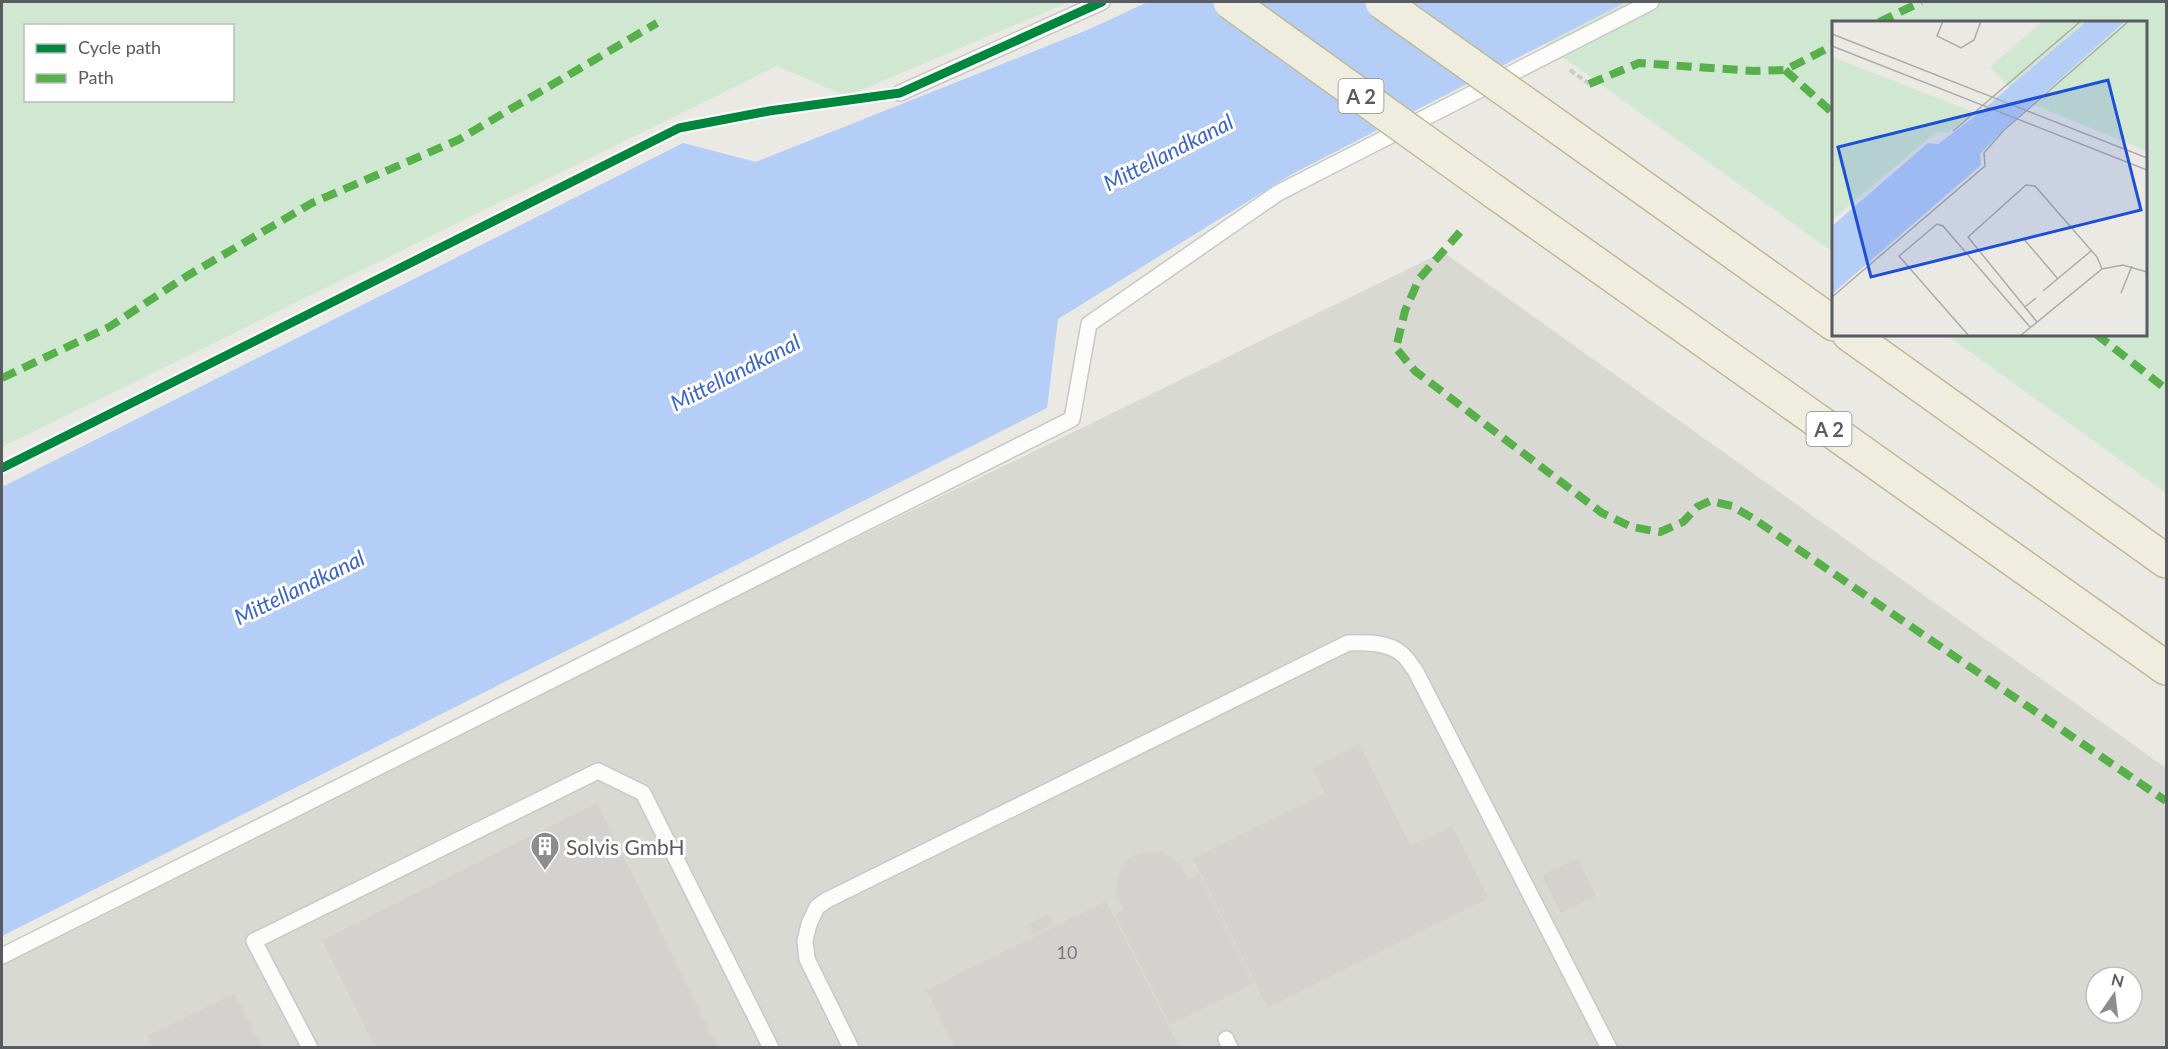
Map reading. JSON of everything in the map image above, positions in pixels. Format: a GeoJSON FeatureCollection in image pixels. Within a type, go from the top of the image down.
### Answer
{"type":"FeatureCollection","features":[{"type":"Feature","properties":{"kind":"highway","name":"A 2"},"geometry":{"type":"LineString","coordinates":[[1230,2],[2166,668]]}},
{"type":"Feature","properties":{"kind":"highway"},"geometry":{"type":"LineString","coordinates":[[1382,2],[1832,323]]}},
{"type":"Feature","properties":{"kind":"highway"},"geometry":{"type":"LineString","coordinates":[[1852,336],[2166,561]]}},
{"type":"Feature","properties":{"kind":"lane"},"geometry":{"type":"LineString","coordinates":[[900,93],[1102,2]]}},
{"type":"Feature","properties":{"kind":"lane"},"geometry":{"type":"LineString","coordinates":[[2,956],[1071,419],[1089,324],[1278,193],[1651,2]]}},
{"type":"Feature","properties":{"kind":"lane"},"geometry":{"type":"LineString","coordinates":[[851,1047],[807,959],[805,941],[809,924],[817,908],[827,900],[1348,643],[1365,642],[1387,646],[1402,654],[1415,670],[1609,1047]]}},
{"type":"Feature","properties":{"kind":"lane"},"geometry":{"type":"LineString","coordinates":[[310,1047],[254,941],[598,771],[643,793],[771,1047]]}},
{"type":"Feature","properties":{"kind":"shaded area"},"geometry":{"type":"Polygon","coordinates":[[[1443,252],[2166,768],[2166,1047],[2,1048],[2,954],[1443,252]]]}},
{"type":"Feature","properties":{"kind":"green space"},"geometry":{"type":"Polygon","coordinates":[[[2,2],[1069,2],[847,96],[777,66],[2,447],[2,2]]]}},
{"type":"Feature","properties":{"kind":"green space"},"geometry":{"type":"Polygon","coordinates":[[[1626,2],[2166,2],[2166,493],[1948,336],[2147,336],[2147,21],[1832,21],[1832,251],[1545,44],[1626,2]]]}},
{"type":"Feature","properties":{"kind":"water","name":"Mittellandkanal"},"geometry":{"type":"Polygon","coordinates":[[[1148,2],[1626,2],[1292,174],[1058,319],[1047,408],[2,936],[2,487],[683,143],[756,162],[1085,31],[1148,2]]]}},
{"type":"Feature","properties":{"kind":"building"},"geometry":{"type":"Polygon","coordinates":[[[1360,744],[1411,845],[1452,825],[1489,899],[1267,1009],[1192,858],[1324,793],[1311,768],[1360,744]]]}},
{"type":"Feature","properties":{"kind":"building","name":"Solvis GmbH"},"geometry":{"type":"Polygon","coordinates":[[[597,802],[719,1048],[375,1048],[321,940],[597,802]]]}},
{"type":"Feature","properties":{"kind":"building"},"geometry":{"type":"Polygon","coordinates":[[[1160,851],[1170,855],[1181,864],[1188,878],[1199,872],[1255,984],[1170,1026],[1114,914],[1123,909],[1116,896],[1119,871],[1125,861],[1135,854],[1160,851]]]}},
{"type":"Feature","properties":{"kind":"building"},"geometry":{"type":"Polygon","coordinates":[[[1578,857],[1597,896],[1561,914],[1541,875],[1578,857]]]}},
{"type":"Feature","properties":{"kind":"building"},"geometry":{"type":"Polygon","coordinates":[[[1106,900],[1180,1048],[954,1048],[925,990],[1106,900]]]}},
{"type":"Feature","properties":{"kind":"building"},"geometry":{"type":"Polygon","coordinates":[[[1048,913],[1054,925],[1033,935],[1028,924],[1048,913]]]}},
{"type":"Feature","properties":{"kind":"building"},"geometry":{"type":"Polygon","coordinates":[[[235,992],[263,1048],[153,1048],[147,1035],[235,992]]]}},
{"type":"Feature","properties":{"kind":"marked path"},"geometry":{"type":"LineString","coordinates":[[1881,21],[1921,2]]}},
{"type":"Feature","properties":{"kind":"marked path"},"geometry":{"type":"LineString","coordinates":[[2,378],[109,327],[187,276],[312,203],[458,140],[657,23]]}},
{"type":"Feature","properties":{"kind":"marked path"},"geometry":{"type":"LineString","coordinates":[[1589,84],[1639,63],[1754,71],[1785,70],[1832,46]]}},
{"type":"Feature","properties":{"kind":"marked path"},"geometry":{"type":"LineString","coordinates":[[1785,70],[1832,112]]}},
{"type":"Feature","properties":{"kind":"marked path"},"geometry":{"type":"LineString","coordinates":[[1460,232],[1419,279],[1405,311],[1396,348],[1415,371],[1602,513],[1632,527],[1660,532],[1683,522],[1697,507],[1710,501],[1732,506],[2166,801]]}},
{"type":"Feature","properties":{"kind":"marked path"},"geometry":{"type":"LineString","coordinates":[[2099,336],[2166,389]]}},
{"type":"Feature","properties":{"kind":"cycle path"},"geometry":{"type":"LineString","coordinates":[[2,468],[679,128],[769,111],[900,93],[1102,2]]}},
{"type":"Feature","properties":{"kind":"place","name":"Solvis GmbH"},"geometry":{"type":"Point","coordinates":[545,872]}}]}
